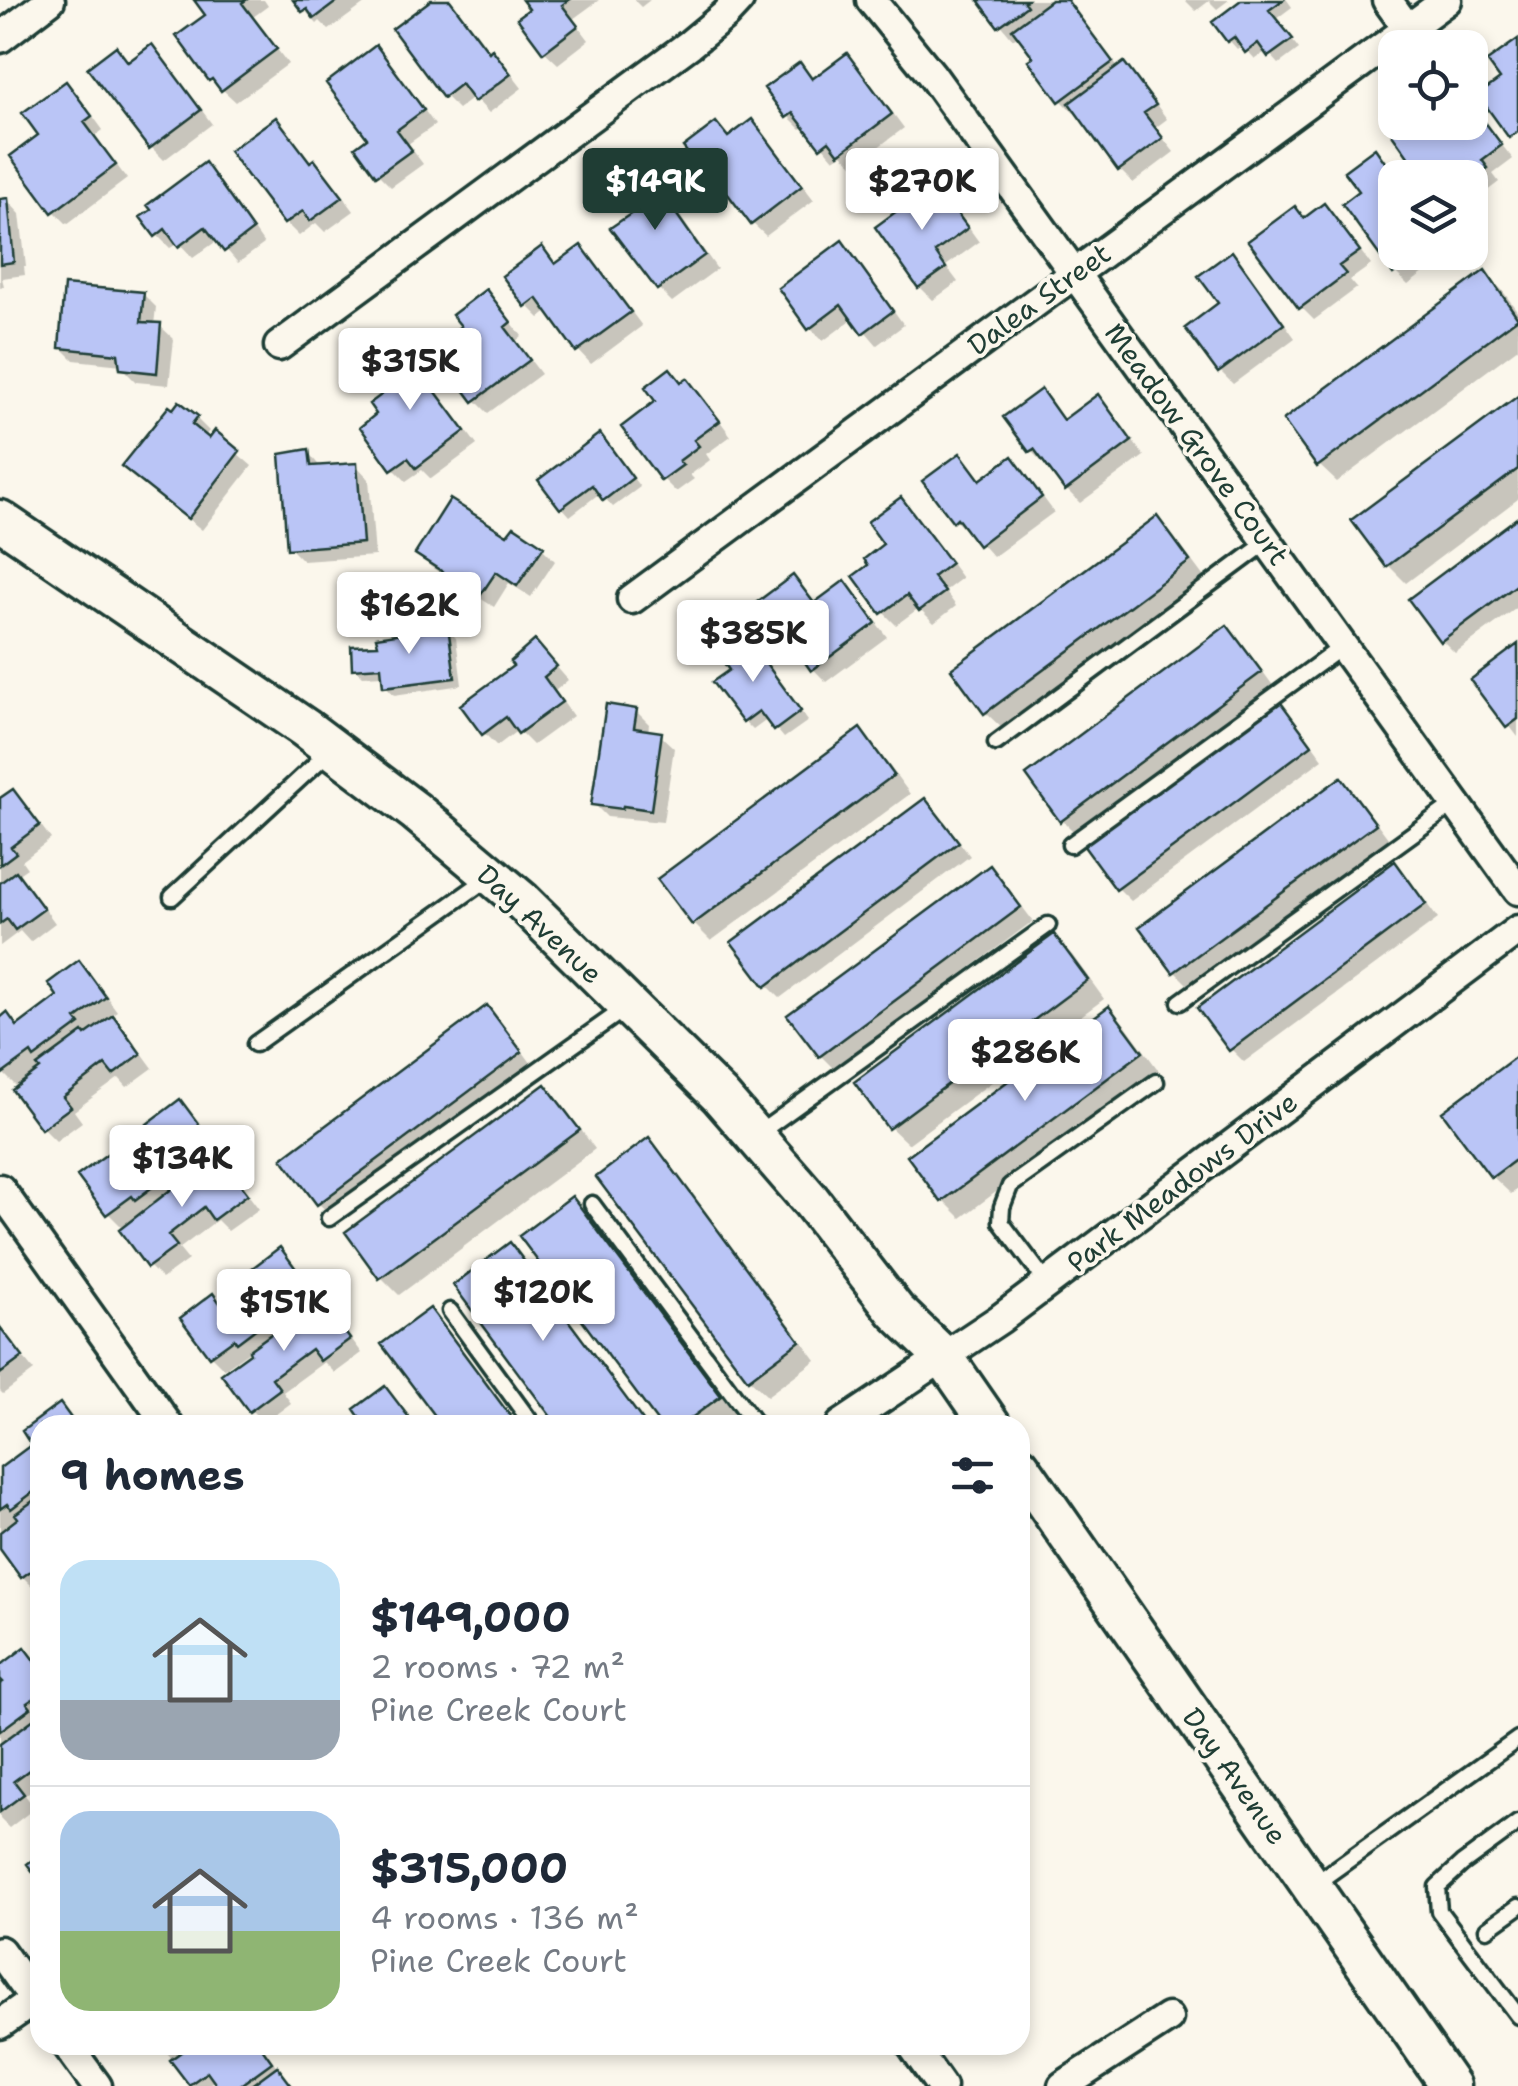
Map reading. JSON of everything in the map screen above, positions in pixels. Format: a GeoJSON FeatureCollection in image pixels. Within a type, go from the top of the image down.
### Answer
{"type":"FeatureCollection","features":[{"type":"Feature","properties":{"kind":"street"},"geometry":{"type":"LineString","coordinates":[[0,38],[50,0]]}},
{"type":"Feature","properties":{"kind":"street"},"geometry":{"type":"LineString","coordinates":[[279,346],[690,44],[739,0]]}},
{"type":"Feature","properties":{"kind":"street","name":"Meadow Grove Court"},"geometry":{"type":"LineString","coordinates":[[871,0],[932,74],[1518,890]]}},
{"type":"Feature","properties":{"kind":"street"},"geometry":{"type":"LineString","coordinates":[[1387,0],[1408,29]]}},
{"type":"Feature","properties":{"kind":"street","name":"Dalea Street"},"geometry":{"type":"LineString","coordinates":[[632,599],[1447,0]]}},
{"type":"Feature","properties":{"kind":"street","name":"Day Avenue"},"geometry":{"type":"LineString","coordinates":[[0,520],[332,748],[522,902],[720,1096],[811,1202],[896,1311],[944,1357],[984,1415]]}},
{"type":"Feature","properties":{"kind":"street","name":"Park Meadows Drive"},"geometry":{"type":"LineString","coordinates":[[856,1415],[1047,1283],[1518,930]]}},
{"type":"Feature","properties":{"kind":"street"},"geometry":{"type":"LineString","coordinates":[[0,1188],[161,1415]]}},
{"type":"Feature","properties":{"kind":"street","name":"Day Avenue"},"geometry":{"type":"LineString","coordinates":[[1030,1480],[1450,2086]]}},
{"type":"Feature","properties":{"kind":"street"},"geometry":{"type":"LineString","coordinates":[[0,1951],[30,1990]]}},
{"type":"Feature","properties":{"kind":"street"},"geometry":{"type":"LineString","coordinates":[[0,2024],[30,2006]]}},
{"type":"Feature","properties":{"kind":"street"},"geometry":{"type":"LineString","coordinates":[[1063,2086],[1168,2018]]}},
{"type":"Feature","properties":{"kind":"street"},"geometry":{"type":"LineString","coordinates":[[74,2055],[96,2086]]}},
{"type":"Feature","properties":{"kind":"street"},"geometry":{"type":"LineString","coordinates":[[919,2055],[941,2086]]}},
{"type":"Feature","properties":{"kind":"lane"},"geometry":{"type":"LineString","coordinates":[[996,743],[1266,542]]}},
{"type":"Feature","properties":{"kind":"lane"},"geometry":{"type":"LineString","coordinates":[[1070,845],[1343,646]]}},
{"type":"Feature","properties":{"kind":"lane"},"geometry":{"type":"LineString","coordinates":[[172,897],[332,748]]}},
{"type":"Feature","properties":{"kind":"lane"},"geometry":{"type":"LineString","coordinates":[[1180,1002],[1455,802]]}},
{"type":"Feature","properties":{"kind":"lane"},"geometry":{"type":"LineString","coordinates":[[255,1044],[491,876]]}},
{"type":"Feature","properties":{"kind":"lane"},"geometry":{"type":"LineString","coordinates":[[754,1136],[1048,925]]}},
{"type":"Feature","properties":{"kind":"lane"},"geometry":{"type":"LineString","coordinates":[[329,1218],[627,1006]]}},
{"type":"Feature","properties":{"kind":"lane"},"geometry":{"type":"LineString","coordinates":[[1047,1283],[1002,1222],[1002,1206],[1010,1186],[1156,1082]]}},
{"type":"Feature","properties":{"kind":"lane"},"geometry":{"type":"LineString","coordinates":[[592,1204],[749,1415]]}},
{"type":"Feature","properties":{"kind":"lane"},"geometry":{"type":"LineString","coordinates":[[450,1311],[527,1415]]}},
{"type":"Feature","properties":{"kind":"lane"},"geometry":{"type":"LineString","coordinates":[[1312,1886],[1517,1742]]}},
{"type":"Feature","properties":{"kind":"lane"},"geometry":{"type":"LineString","coordinates":[[1518,1823],[1436,1886],[1439,1911],[1518,2016]]}},
{"type":"Feature","properties":{"kind":"lane"},"geometry":{"type":"LineString","coordinates":[[1487,1929],[1518,1907]]}},
{"type":"Feature","properties":{"kind":"building"},"geometry":{"type":"Polygon","coordinates":[[[194,0],[246,0],[242,3],[277,49],[221,91],[176,36],[205,15],[194,0]]]}},
{"type":"Feature","properties":{"kind":"building"},"geometry":{"type":"Polygon","coordinates":[[[293,0],[339,0],[314,19],[293,0]]]}},
{"type":"Feature","properties":{"kind":"building"},"geometry":{"type":"Polygon","coordinates":[[[431,0],[450,0],[511,74],[474,102],[461,84],[443,98],[392,29],[431,0]]]}},
{"type":"Feature","properties":{"kind":"building"},"geometry":{"type":"Polygon","coordinates":[[[522,0],[569,0],[562,5],[578,26],[543,53],[517,18],[529,9],[522,0]]]}},
{"type":"Feature","properties":{"kind":"building"},"geometry":{"type":"Polygon","coordinates":[[[978,0],[1027,0],[1027,6],[998,27],[978,0]]]}},
{"type":"Feature","properties":{"kind":"building"},"geometry":{"type":"Polygon","coordinates":[[[1051,0],[1067,0],[1113,62],[1059,102],[1028,60],[1033,57],[1012,29],[1051,0]]]}},
{"type":"Feature","properties":{"kind":"building"},"geometry":{"type":"Polygon","coordinates":[[[1241,0],[1283,0],[1269,10],[1293,39],[1268,57],[1258,43],[1245,53],[1234,37],[1227,42],[1212,22],[1241,0]]]}},
{"type":"Feature","properties":{"kind":"building"},"geometry":{"type":"Polygon","coordinates":[[[1518,39],[1518,131],[1509,138],[1488,109],[1488,88],[1500,79],[1488,60],[1518,39]]]}},
{"type":"Feature","properties":{"kind":"building"},"geometry":{"type":"Polygon","coordinates":[[[152,44],[201,110],[149,149],[87,68],[116,46],[128,62],[152,44]]]}},
{"type":"Feature","properties":{"kind":"building"},"geometry":{"type":"Polygon","coordinates":[[[376,45],[424,110],[397,130],[412,150],[376,176],[355,147],[367,138],[326,83],[376,45]]]}},
{"type":"Feature","properties":{"kind":"building"},"geometry":{"type":"Polygon","coordinates":[[[847,53],[892,114],[839,154],[829,141],[820,148],[793,113],[786,118],[764,88],[800,62],[812,79],[847,53]]]}},
{"type":"Feature","properties":{"kind":"building"},"geometry":{"type":"Polygon","coordinates":[[[1124,62],[1156,105],[1144,113],[1163,138],[1118,171],[1069,103],[1124,62]]]}},
{"type":"Feature","properties":{"kind":"building"},"geometry":{"type":"Polygon","coordinates":[[[66,81],[92,116],[84,122],[116,165],[52,213],[10,156],[38,135],[22,113],[66,81]]]}},
{"type":"Feature","properties":{"kind":"building"},"geometry":{"type":"Polygon","coordinates":[[[276,117],[343,197],[310,221],[303,211],[284,224],[229,151],[276,117]]]}},
{"type":"Feature","properties":{"kind":"building"},"geometry":{"type":"Polygon","coordinates":[[[752,119],[802,186],[751,225],[709,169],[704,174],[683,147],[716,122],[728,137],[752,119]]]}},
{"type":"Feature","properties":{"kind":"building"},"geometry":{"type":"Polygon","coordinates":[[[1488,126],[1502,145],[1482,160],[1410,160],[1396,140],[1488,140],[1488,126]]]}},
{"type":"Feature","properties":{"kind":"building"},"geometry":{"type":"Polygon","coordinates":[[[1375,148],[1383,160],[1378,160],[1378,253],[1342,204],[1359,191],[1344,171],[1375,148]]]}},
{"type":"Feature","properties":{"kind":"building"},"geometry":{"type":"Polygon","coordinates":[[[205,162],[253,230],[224,252],[205,227],[178,247],[165,229],[155,237],[140,217],[151,210],[147,205],[205,162]]]}},
{"type":"Feature","properties":{"kind":"building"},"geometry":{"type":"Polygon","coordinates":[[[647,172],[705,255],[657,290],[610,228],[632,213],[618,193],[647,172]]]}},
{"type":"Feature","properties":{"kind":"building"},"geometry":{"type":"Polygon","coordinates":[[[935,183],[968,228],[935,252],[946,268],[918,288],[875,227],[935,183]]]}},
{"type":"Feature","properties":{"kind":"building"},"geometry":{"type":"Polygon","coordinates":[[[8,198],[14,262],[0,264],[0,199],[8,198]]]}},
{"type":"Feature","properties":{"kind":"building"},"geometry":{"type":"Polygon","coordinates":[[[1324,203],[1360,251],[1339,266],[1346,274],[1299,309],[1248,241],[1295,206],[1304,218],[1324,203]]]}},
{"type":"Feature","properties":{"kind":"building"},"geometry":{"type":"Polygon","coordinates":[[[842,240],[893,311],[862,334],[841,305],[808,330],[778,288],[842,240]]]}},
{"type":"Feature","properties":{"kind":"building"},"geometry":{"type":"Polygon","coordinates":[[[581,245],[631,312],[576,352],[537,298],[525,307],[502,276],[542,246],[555,264],[581,245]]]}},
{"type":"Feature","properties":{"kind":"building"},"geometry":{"type":"Polygon","coordinates":[[[1232,251],[1284,324],[1218,373],[1185,328],[1218,303],[1198,276],[1232,251]]]}},
{"type":"Feature","properties":{"kind":"building"},"geometry":{"type":"Polygon","coordinates":[[[1485,270],[1518,318],[1317,467],[1283,420],[1485,270]]]}},
{"type":"Feature","properties":{"kind":"building"},"geometry":{"type":"Polygon","coordinates":[[[64,285],[144,292],[141,322],[161,323],[157,373],[120,369],[118,354],[59,348],[64,285]]]}},
{"type":"Feature","properties":{"kind":"building"},"geometry":{"type":"Polygon","coordinates":[[[486,289],[511,322],[505,327],[530,360],[473,402],[433,348],[461,326],[452,315],[486,289]]]}},
{"type":"Feature","properties":{"kind":"building"},"geometry":{"type":"Polygon","coordinates":[[[411,340],[432,369],[424,376],[465,431],[416,468],[408,458],[391,470],[360,427],[376,414],[369,404],[393,386],[378,365],[411,340]]]}},
{"type":"Feature","properties":{"kind":"building"},"geometry":{"type":"Polygon","coordinates":[[[670,368],[681,382],[687,378],[720,421],[694,440],[699,446],[679,461],[683,465],[661,481],[621,427],[655,401],[645,387],[670,368]]]}},
{"type":"Feature","properties":{"kind":"building"},"geometry":{"type":"Polygon","coordinates":[[[1041,389],[1063,420],[1098,394],[1132,441],[1065,491],[1034,449],[1029,452],[1003,417],[1041,389]]]}},
{"type":"Feature","properties":{"kind":"building"},"geometry":{"type":"Polygon","coordinates":[[[1518,396],[1518,469],[1386,567],[1351,520],[1518,396]]]}},
{"type":"Feature","properties":{"kind":"building"},"geometry":{"type":"Polygon","coordinates":[[[179,401],[198,416],[192,424],[209,438],[215,430],[240,451],[188,519],[121,466],[169,406],[173,409],[179,401]]]}},
{"type":"Feature","properties":{"kind":"building"},"geometry":{"type":"Polygon","coordinates":[[[600,433],[633,478],[603,501],[592,485],[560,509],[538,480],[600,433]]]}},
{"type":"Feature","properties":{"kind":"building"},"geometry":{"type":"Polygon","coordinates":[[[309,449],[311,466],[357,463],[363,543],[287,549],[280,454],[309,449]]]}},
{"type":"Feature","properties":{"kind":"building"},"geometry":{"type":"Polygon","coordinates":[[[960,453],[980,480],[1012,456],[1042,497],[978,546],[957,518],[953,522],[922,481],[960,453]]]}},
{"type":"Feature","properties":{"kind":"building"},"geometry":{"type":"Polygon","coordinates":[[[901,497],[951,563],[933,577],[945,592],[919,611],[907,595],[881,614],[853,576],[868,565],[864,559],[883,544],[867,522],[901,497]]]}},
{"type":"Feature","properties":{"kind":"building"},"geometry":{"type":"Polygon","coordinates":[[[450,499],[507,535],[514,526],[544,546],[517,586],[496,572],[480,596],[415,554],[450,499]]]}},
{"type":"Feature","properties":{"kind":"building"},"geometry":{"type":"Polygon","coordinates":[[[1157,516],[1190,561],[984,714],[951,669],[1157,516]]]}},
{"type":"Feature","properties":{"kind":"building"},"geometry":{"type":"Polygon","coordinates":[[[1518,517],[1518,584],[1440,642],[1408,599],[1518,517]]]}},
{"type":"Feature","properties":{"kind":"building"},"geometry":{"type":"Polygon","coordinates":[[[793,575],[814,603],[845,580],[876,623],[811,671],[757,602],[793,575]]]}},
{"type":"Feature","properties":{"kind":"building"},"geometry":{"type":"Polygon","coordinates":[[[1227,625],[1262,672],[1060,822],[1026,775],[1227,625]]]}},
{"type":"Feature","properties":{"kind":"building"},"geometry":{"type":"Polygon","coordinates":[[[448,626],[455,678],[383,687],[381,667],[352,669],[351,646],[378,645],[376,637],[448,626]]]}},
{"type":"Feature","properties":{"kind":"building"},"geometry":{"type":"Polygon","coordinates":[[[743,632],[801,711],[774,731],[759,711],[743,723],[712,682],[729,670],[716,652],[743,632]]]}},
{"type":"Feature","properties":{"kind":"building"},"geometry":{"type":"Polygon","coordinates":[[[535,640],[557,666],[544,677],[562,702],[518,734],[506,717],[482,735],[460,705],[513,666],[510,662],[535,640]]]}},
{"type":"Feature","properties":{"kind":"building"},"geometry":{"type":"Polygon","coordinates":[[[1518,644],[1518,719],[1506,728],[1470,680],[1518,644]]]}},
{"type":"Feature","properties":{"kind":"building"},"geometry":{"type":"Polygon","coordinates":[[[1279,700],[1312,745],[1116,890],[1083,845],[1279,700]]]}},
{"type":"Feature","properties":{"kind":"building"},"geometry":{"type":"Polygon","coordinates":[[[606,704],[637,709],[634,728],[662,732],[651,810],[591,805],[606,704]]]}},
{"type":"Feature","properties":{"kind":"building"},"geometry":{"type":"Polygon","coordinates":[[[860,728],[894,775],[692,925],[657,879],[860,728]]]}},
{"type":"Feature","properties":{"kind":"building"},"geometry":{"type":"Polygon","coordinates":[[[1341,777],[1376,824],[1173,973],[1139,927],[1341,777]]]}},
{"type":"Feature","properties":{"kind":"building"},"geometry":{"type":"Polygon","coordinates":[[[13,789],[40,825],[11,847],[16,853],[0,865],[0,798],[13,789]]]}},
{"type":"Feature","properties":{"kind":"building"},"geometry":{"type":"Polygon","coordinates":[[[925,798],[959,842],[765,987],[731,942],[925,798]]]}},
{"type":"Feature","properties":{"kind":"building"},"geometry":{"type":"Polygon","coordinates":[[[1395,861],[1426,904],[1229,1051],[1197,1008],[1395,861]]]}},
{"type":"Feature","properties":{"kind":"building"},"geometry":{"type":"Polygon","coordinates":[[[990,865],[1021,907],[819,1057],[787,1015],[990,865]]]}},
{"type":"Feature","properties":{"kind":"building"},"geometry":{"type":"Polygon","coordinates":[[[16,871],[44,909],[15,930],[7,919],[0,924],[0,883],[16,871]]]}},
{"type":"Feature","properties":{"kind":"building"},"geometry":{"type":"Polygon","coordinates":[[[1054,934],[1088,980],[888,1129],[854,1082],[1054,934]]]}},
{"type":"Feature","properties":{"kind":"building"},"geometry":{"type":"Polygon","coordinates":[[[79,960],[106,997],[76,1019],[80,1024],[34,1058],[31,1053],[1,1075],[0,1018],[7,1012],[17,1026],[57,996],[48,983],[79,960]]]}},
{"type":"Feature","properties":{"kind":"building"},"geometry":{"type":"Polygon","coordinates":[[[487,1005],[522,1052],[317,1205],[282,1158],[487,1005]]]}},
{"type":"Feature","properties":{"kind":"building"},"geometry":{"type":"Polygon","coordinates":[[[1109,1006],[1143,1052],[941,1202],[907,1156],[1109,1006]]]}},
{"type":"Feature","properties":{"kind":"building"},"geometry":{"type":"Polygon","coordinates":[[[113,1015],[141,1054],[113,1075],[105,1065],[63,1097],[71,1107],[41,1129],[12,1090],[40,1069],[37,1066],[113,1015]]]}},
{"type":"Feature","properties":{"kind":"building"},"geometry":{"type":"Polygon","coordinates":[[[1518,1055],[1518,1158],[1491,1178],[1442,1112],[1518,1055]]]}},
{"type":"Feature","properties":{"kind":"building"},"geometry":{"type":"Polygon","coordinates":[[[545,1084],[580,1130],[379,1279],[345,1232],[545,1084]]]}},
{"type":"Feature","properties":{"kind":"building"},"geometry":{"type":"Polygon","coordinates":[[[180,1099],[209,1138],[186,1156],[190,1159],[135,1200],[132,1196],[106,1215],[77,1176],[115,1148],[126,1162],[157,1139],[147,1124],[180,1099]]]}},
{"type":"Feature","properties":{"kind":"building"},"geometry":{"type":"Polygon","coordinates":[[[649,1137],[800,1341],[748,1380],[596,1177],[649,1137]]]}},
{"type":"Feature","properties":{"kind":"building"},"geometry":{"type":"Polygon","coordinates":[[[219,1156],[248,1194],[213,1220],[204,1207],[168,1235],[177,1246],[147,1268],[119,1230],[219,1156]]]}},
{"type":"Feature","properties":{"kind":"building"},"geometry":{"type":"Polygon","coordinates":[[[572,1196],[721,1396],[695,1415],[653,1415],[519,1236],[572,1196]]]}},
{"type":"Feature","properties":{"kind":"building"},"geometry":{"type":"Polygon","coordinates":[[[510,1242],[639,1415],[550,1415],[453,1285],[510,1242]]]}},
{"type":"Feature","properties":{"kind":"building"},"geometry":{"type":"Polygon","coordinates":[[[280,1247],[310,1288],[237,1343],[234,1339],[209,1357],[180,1318],[213,1293],[222,1306],[258,1279],[251,1269],[280,1247]]]}},
{"type":"Feature","properties":{"kind":"building"},"geometry":{"type":"Polygon","coordinates":[[[322,1301],[350,1339],[320,1361],[311,1349],[272,1378],[280,1389],[249,1412],[221,1374],[293,1318],[295,1321],[322,1301]]]}},
{"type":"Feature","properties":{"kind":"building"},"geometry":{"type":"Polygon","coordinates":[[[430,1308],[510,1415],[434,1415],[381,1344],[430,1308]]]}},
{"type":"Feature","properties":{"kind":"building"},"geometry":{"type":"Polygon","coordinates":[[[0,1327],[23,1357],[0,1374],[0,1327]]]}},
{"type":"Feature","properties":{"kind":"building"},"geometry":{"type":"Polygon","coordinates":[[[385,1386],[407,1415],[358,1415],[354,1409],[385,1386]]]}},
{"type":"Feature","properties":{"kind":"building"},"geometry":{"type":"Polygon","coordinates":[[[60,1403],[69,1415],[44,1415],[60,1403]]]}},
{"type":"Feature","properties":{"kind":"building"},"geometry":{"type":"Polygon","coordinates":[[[30,1425],[30,1443],[22,1431],[30,1425]]]}},
{"type":"Feature","properties":{"kind":"building"},"geometry":{"type":"Polygon","coordinates":[[[30,1446],[30,1495],[11,1509],[7,1504],[0,1509],[0,1468],[30,1446]]]}},
{"type":"Feature","properties":{"kind":"building"},"geometry":{"type":"Polygon","coordinates":[[[30,1503],[30,1571],[21,1578],[0,1549],[0,1532],[18,1518],[15,1514],[30,1503]]]}},
{"type":"Feature","properties":{"kind":"building"},"geometry":{"type":"Polygon","coordinates":[[[25,1647],[30,1654],[27,1703],[30,1709],[0,1731],[3,1682],[0,1666],[25,1647]]]}},
{"type":"Feature","properties":{"kind":"building"},"geometry":{"type":"Polygon","coordinates":[[[30,1722],[30,1769],[14,1781],[24,1794],[0,1812],[0,1744],[30,1722]]]}},
{"type":"Feature","properties":{"kind":"building"},"geometry":{"type":"Polygon","coordinates":[[[177,2055],[267,2055],[272,2062],[239,2086],[217,2086],[207,2072],[189,2085],[170,2060],[177,2055]]]}},
{"type":"Feature","properties":{"kind":"building"},"geometry":{"type":"Polygon","coordinates":[[[277,2066],[292,2086],[250,2086],[277,2066]]]}}]}
